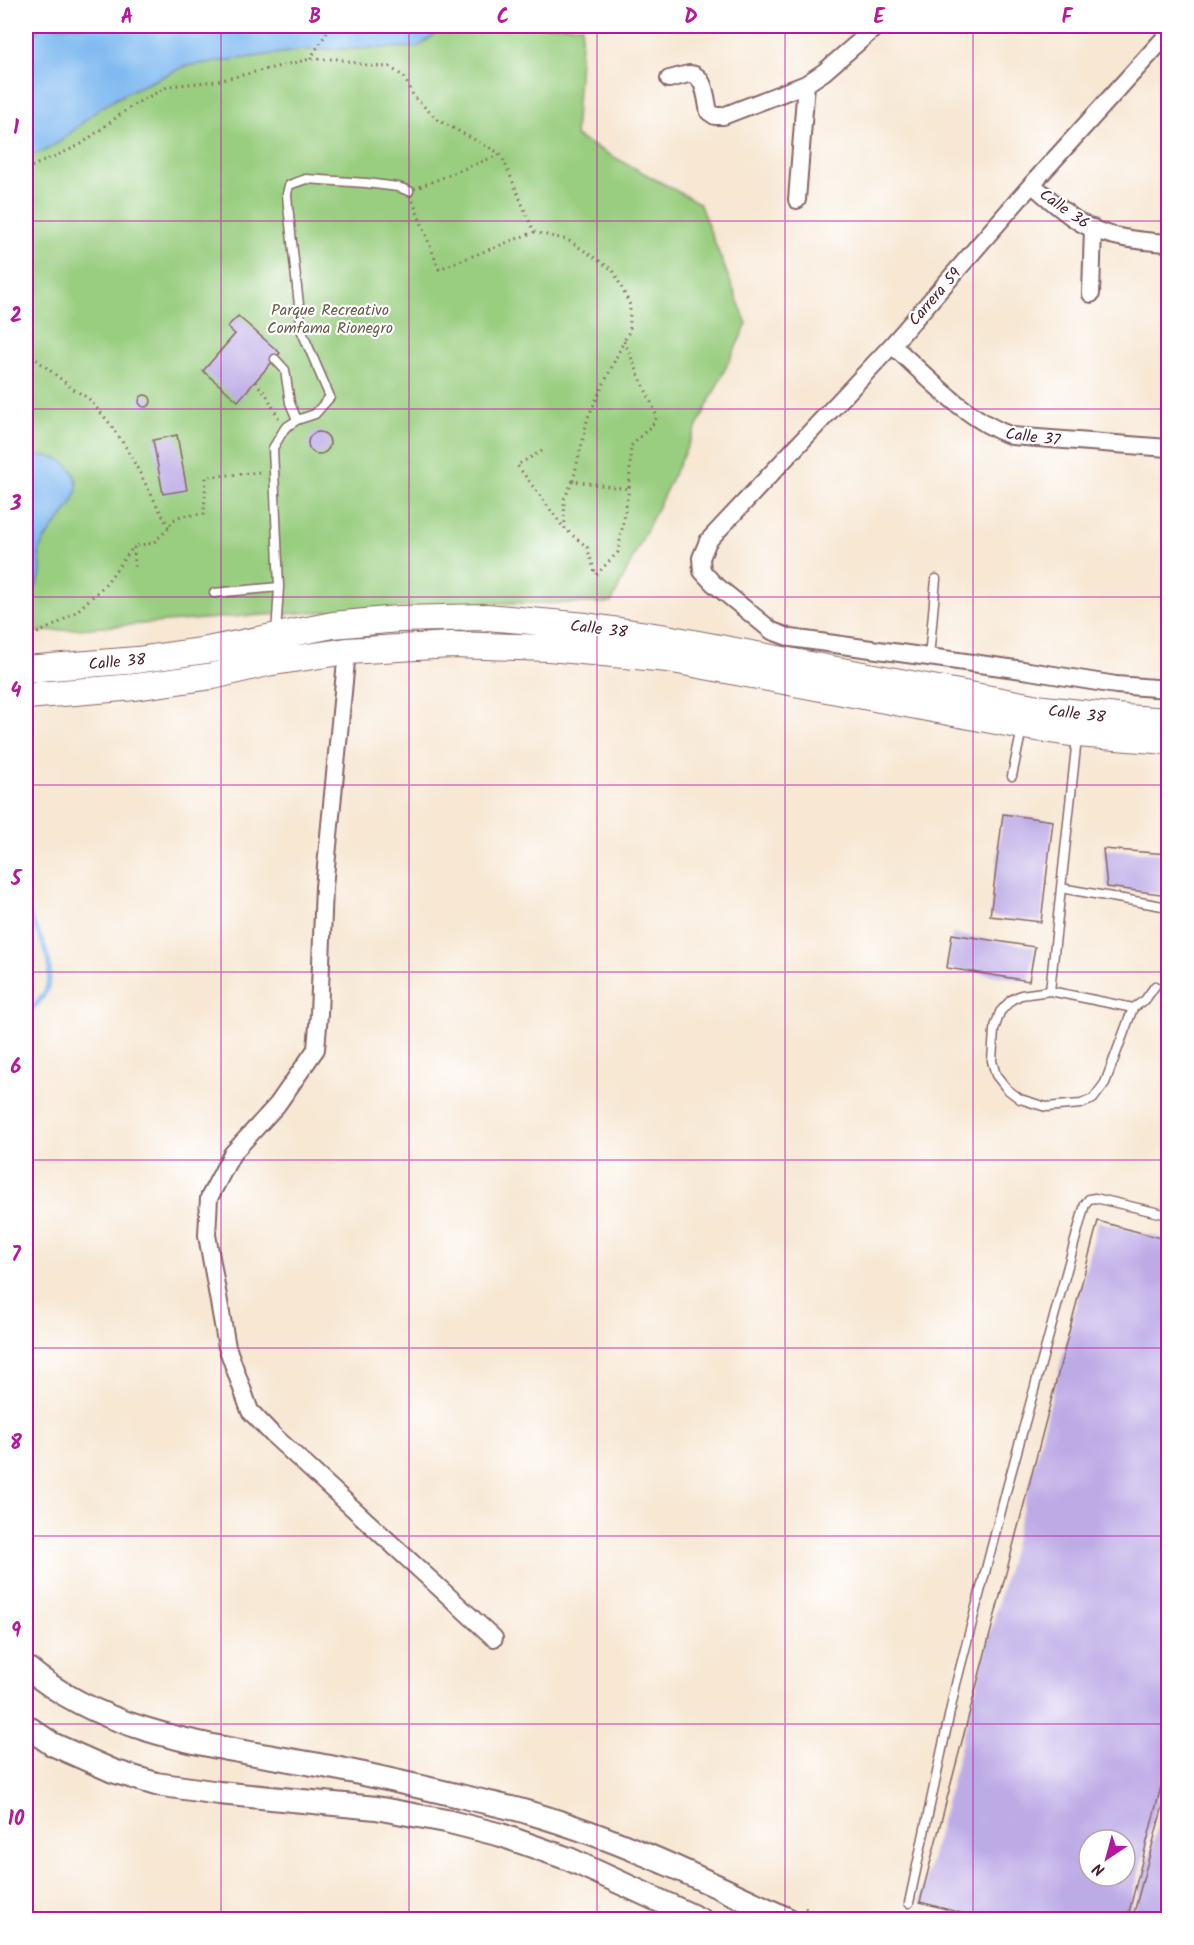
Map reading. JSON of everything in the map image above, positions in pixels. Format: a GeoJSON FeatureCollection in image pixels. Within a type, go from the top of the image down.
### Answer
{"type":"FeatureCollection","features":[{"type":"Feature","properties":{"kind":"main road","name":"Calle 38"},"geometry":{"type":"LineString","coordinates":[[26,669],[138,660],[207,650],[333,625],[398,619],[487,617],[586,626],[730,649],[1034,707],[1168,721]]}},
{"type":"Feature","properties":{"kind":"main road","name":"Calle 38"},"geometry":{"type":"LineString","coordinates":[[26,696],[135,687],[213,676],[267,663],[347,651],[451,645],[549,648],[668,659],[1023,726],[1077,734],[1168,741]]}},
{"type":"Feature","properties":{"kind":"street"},"geometry":{"type":"LineString","coordinates":[[669,79],[689,75],[699,78],[703,85],[709,112],[715,116],[723,116],[806,84],[824,72],[877,26]]}},
{"type":"Feature","properties":{"kind":"street","name":"Carrera 59"},"geometry":{"type":"LineString","coordinates":[[701,558],[708,541],[892,345],[1032,184],[1168,34]]}},
{"type":"Feature","properties":{"kind":"street"},"geometry":{"type":"LineString","coordinates":[[797,200],[806,84]]}},
{"type":"Feature","properties":{"kind":"street","name":"Calle 36"},"geometry":{"type":"LineString","coordinates":[[1032,184],[1061,209],[1093,228],[1127,238],[1168,243]]}},
{"type":"Feature","properties":{"kind":"street"},"geometry":{"type":"LineString","coordinates":[[1091,294],[1093,228]]}},
{"type":"Feature","properties":{"kind":"street","name":"Calle 37"},"geometry":{"type":"LineString","coordinates":[[892,345],[969,413],[993,430],[1012,436],[1168,448]]}},
{"type":"Feature","properties":{"kind":"street","name":"Calle 38"},"geometry":{"type":"LineString","coordinates":[[701,558],[702,571],[713,583],[772,631],[791,638],[1116,685],[1168,689]]}},
{"type":"Feature","properties":{"kind":"street"},"geometry":{"type":"LineString","coordinates":[[347,651],[324,887],[316,1049],[277,1105],[232,1154],[209,1198],[207,1234],[227,1347],[250,1411],[272,1434],[494,1638]]}},
{"type":"Feature","properties":{"kind":"street"},"geometry":{"type":"LineString","coordinates":[[26,1667],[69,1699],[117,1721],[168,1736],[341,1769],[529,1813],[605,1838],[666,1862],[789,1920]]}},
{"type":"Feature","properties":{"kind":"street"},"geometry":{"type":"LineString","coordinates":[[26,1726],[52,1744],[113,1771],[156,1784],[219,1793],[376,1808],[446,1821],[501,1835],[569,1859],[701,1920]]}},
{"type":"Feature","properties":{"kind":"lane"},"geometry":{"type":"LineString","coordinates":[[276,635],[279,587],[273,448],[285,428],[297,420],[315,414],[330,397],[302,332],[287,200],[289,185],[306,179],[366,183],[398,187],[409,191]]}},
{"type":"Feature","properties":{"kind":"lane"},"geometry":{"type":"LineString","coordinates":[[275,359],[285,370],[290,403],[297,420]]}},
{"type":"Feature","properties":{"kind":"lane"},"geometry":{"type":"LineString","coordinates":[[929,658],[936,579]]}},
{"type":"Feature","properties":{"kind":"lane"},"geometry":{"type":"LineString","coordinates":[[214,593],[279,587]]}},
{"type":"Feature","properties":{"kind":"lane"},"geometry":{"type":"LineString","coordinates":[[1012,776],[1023,726]]}},
{"type":"Feature","properties":{"kind":"lane"},"geometry":{"type":"LineString","coordinates":[[1050,991],[1077,734]]}},
{"type":"Feature","properties":{"kind":"lane"},"geometry":{"type":"LineString","coordinates":[[1060,888],[1168,907]]}},
{"type":"Feature","properties":{"kind":"lane"},"geometry":{"type":"LineString","coordinates":[[1133,1008],[1050,991],[1021,995],[1011,1000],[1000,1012],[994,1030],[992,1061],[996,1075],[1007,1089],[1020,1099],[1046,1107],[1081,1104],[1093,1099],[1105,1083],[1133,1008],[1145,1000],[1155,986]]}},
{"type":"Feature","properties":{"kind":"lane"},"geometry":{"type":"LineString","coordinates":[[909,1903],[956,1684],[1006,1488],[1084,1203],[1095,1198],[1168,1215]]}},
{"type":"Feature","properties":{"kind":"path"},"geometry":{"type":"LineString","coordinates":[[310,59],[331,26]]}},
{"type":"Feature","properties":{"kind":"path"},"geometry":{"type":"LineString","coordinates":[[26,169],[80,145],[133,105],[169,86],[217,81],[310,59],[337,58],[371,66],[390,67],[404,77],[414,98],[438,120],[501,154],[534,232]]}},
{"type":"Feature","properties":{"kind":"path"},"geometry":{"type":"LineString","coordinates":[[501,154],[409,191],[439,269],[534,232],[568,240],[613,270],[630,305],[630,330],[588,417],[573,481],[564,499],[565,529]]}},
{"type":"Feature","properties":{"kind":"path"},"geometry":{"type":"LineString","coordinates":[[542,452],[517,465],[565,529],[587,547],[596,575],[618,552],[629,489],[630,446],[654,423],[657,416],[624,340]]}},
{"type":"Feature","properties":{"kind":"path"},"geometry":{"type":"LineString","coordinates":[[26,345],[31,355],[88,399],[108,422],[127,449],[169,528]]}},
{"type":"Feature","properties":{"kind":"path"},"geometry":{"type":"LineString","coordinates":[[255,382],[266,393],[285,428]]}},
{"type":"Feature","properties":{"kind":"path"},"geometry":{"type":"LineString","coordinates":[[26,637],[57,624],[77,611],[104,586],[134,546],[153,543],[169,528],[173,520],[181,516],[204,514],[206,477],[274,471]]}},
{"type":"Feature","properties":{"kind":"path"},"geometry":{"type":"LineString","coordinates":[[573,481],[629,489]]}},
{"type":"Feature","properties":{"kind":"path"},"geometry":{"type":"LineString","coordinates":[[134,546],[135,567]]}},
{"type":"Feature","properties":{"kind":"green space","name":"Parque Recreativo Comfama Rionegro"},"geometry":{"type":"Polygon","coordinates":[[[26,26],[582,26],[575,136],[699,203],[747,324],[611,603],[480,603],[230,617],[26,633],[26,26]]]}},
{"type":"Feature","properties":{"kind":"water"},"geometry":{"type":"Polygon","coordinates":[[[40,26],[446,26],[418,47],[304,50],[186,66],[128,92],[100,108],[61,141],[44,151],[26,156],[26,41],[36,33],[40,26]]]}},
{"type":"Feature","properties":{"kind":"water"},"geometry":{"type":"Polygon","coordinates":[[[26,455],[45,456],[63,461],[72,470],[77,481],[77,491],[68,510],[41,546],[39,580],[26,600],[26,455]]]}},
{"type":"Feature","properties":{"kind":"building"},"geometry":{"type":"Polygon","coordinates":[[[238,316],[280,353],[238,401],[203,371],[235,334],[227,327],[238,316]]]}},
{"type":"Feature","properties":{"kind":"building"},"geometry":{"type":"Polygon","coordinates":[[[147,395],[151,401],[147,407],[143,407],[139,399],[147,395]]]}},
{"type":"Feature","properties":{"kind":"building"},"geometry":{"type":"Polygon","coordinates":[[[319,432],[327,435],[330,443],[327,451],[319,454],[311,451],[308,443],[311,435],[319,432]]]}},
{"type":"Feature","properties":{"kind":"building"},"geometry":{"type":"Polygon","coordinates":[[[177,435],[187,490],[163,494],[153,440],[177,435]]]}},
{"type":"Feature","properties":{"kind":"building"},"geometry":{"type":"Polygon","coordinates":[[[1003,814],[1053,821],[1041,922],[990,916],[1003,814]]]}},
{"type":"Feature","properties":{"kind":"building"},"geometry":{"type":"Polygon","coordinates":[[[1103,849],[1168,854],[1168,895],[1107,887],[1103,849]]]}},
{"type":"Feature","properties":{"kind":"building"},"geometry":{"type":"Polygon","coordinates":[[[952,934],[1035,947],[1029,981],[947,968],[952,934]]]}},
{"type":"Feature","properties":{"kind":"building"},"geometry":{"type":"Polygon","coordinates":[[[1098,1221],[1168,1240],[1168,1759],[1137,1881],[1137,1828],[1077,1828],[1077,1888],[1135,1888],[1127,1920],[987,1920],[920,1902],[1098,1221]]]}},
{"type":"Feature","properties":{"kind":"building"},"geometry":{"type":"Polygon","coordinates":[[[1168,1787],[1168,1920],[1132,1920],[1168,1787]]]}},
{"type":"Feature","properties":{"kind":"waterway"},"geometry":{"type":"LineString","coordinates":[[26,910],[40,937],[49,964],[46,990],[39,1002],[26,1013]]}}]}
